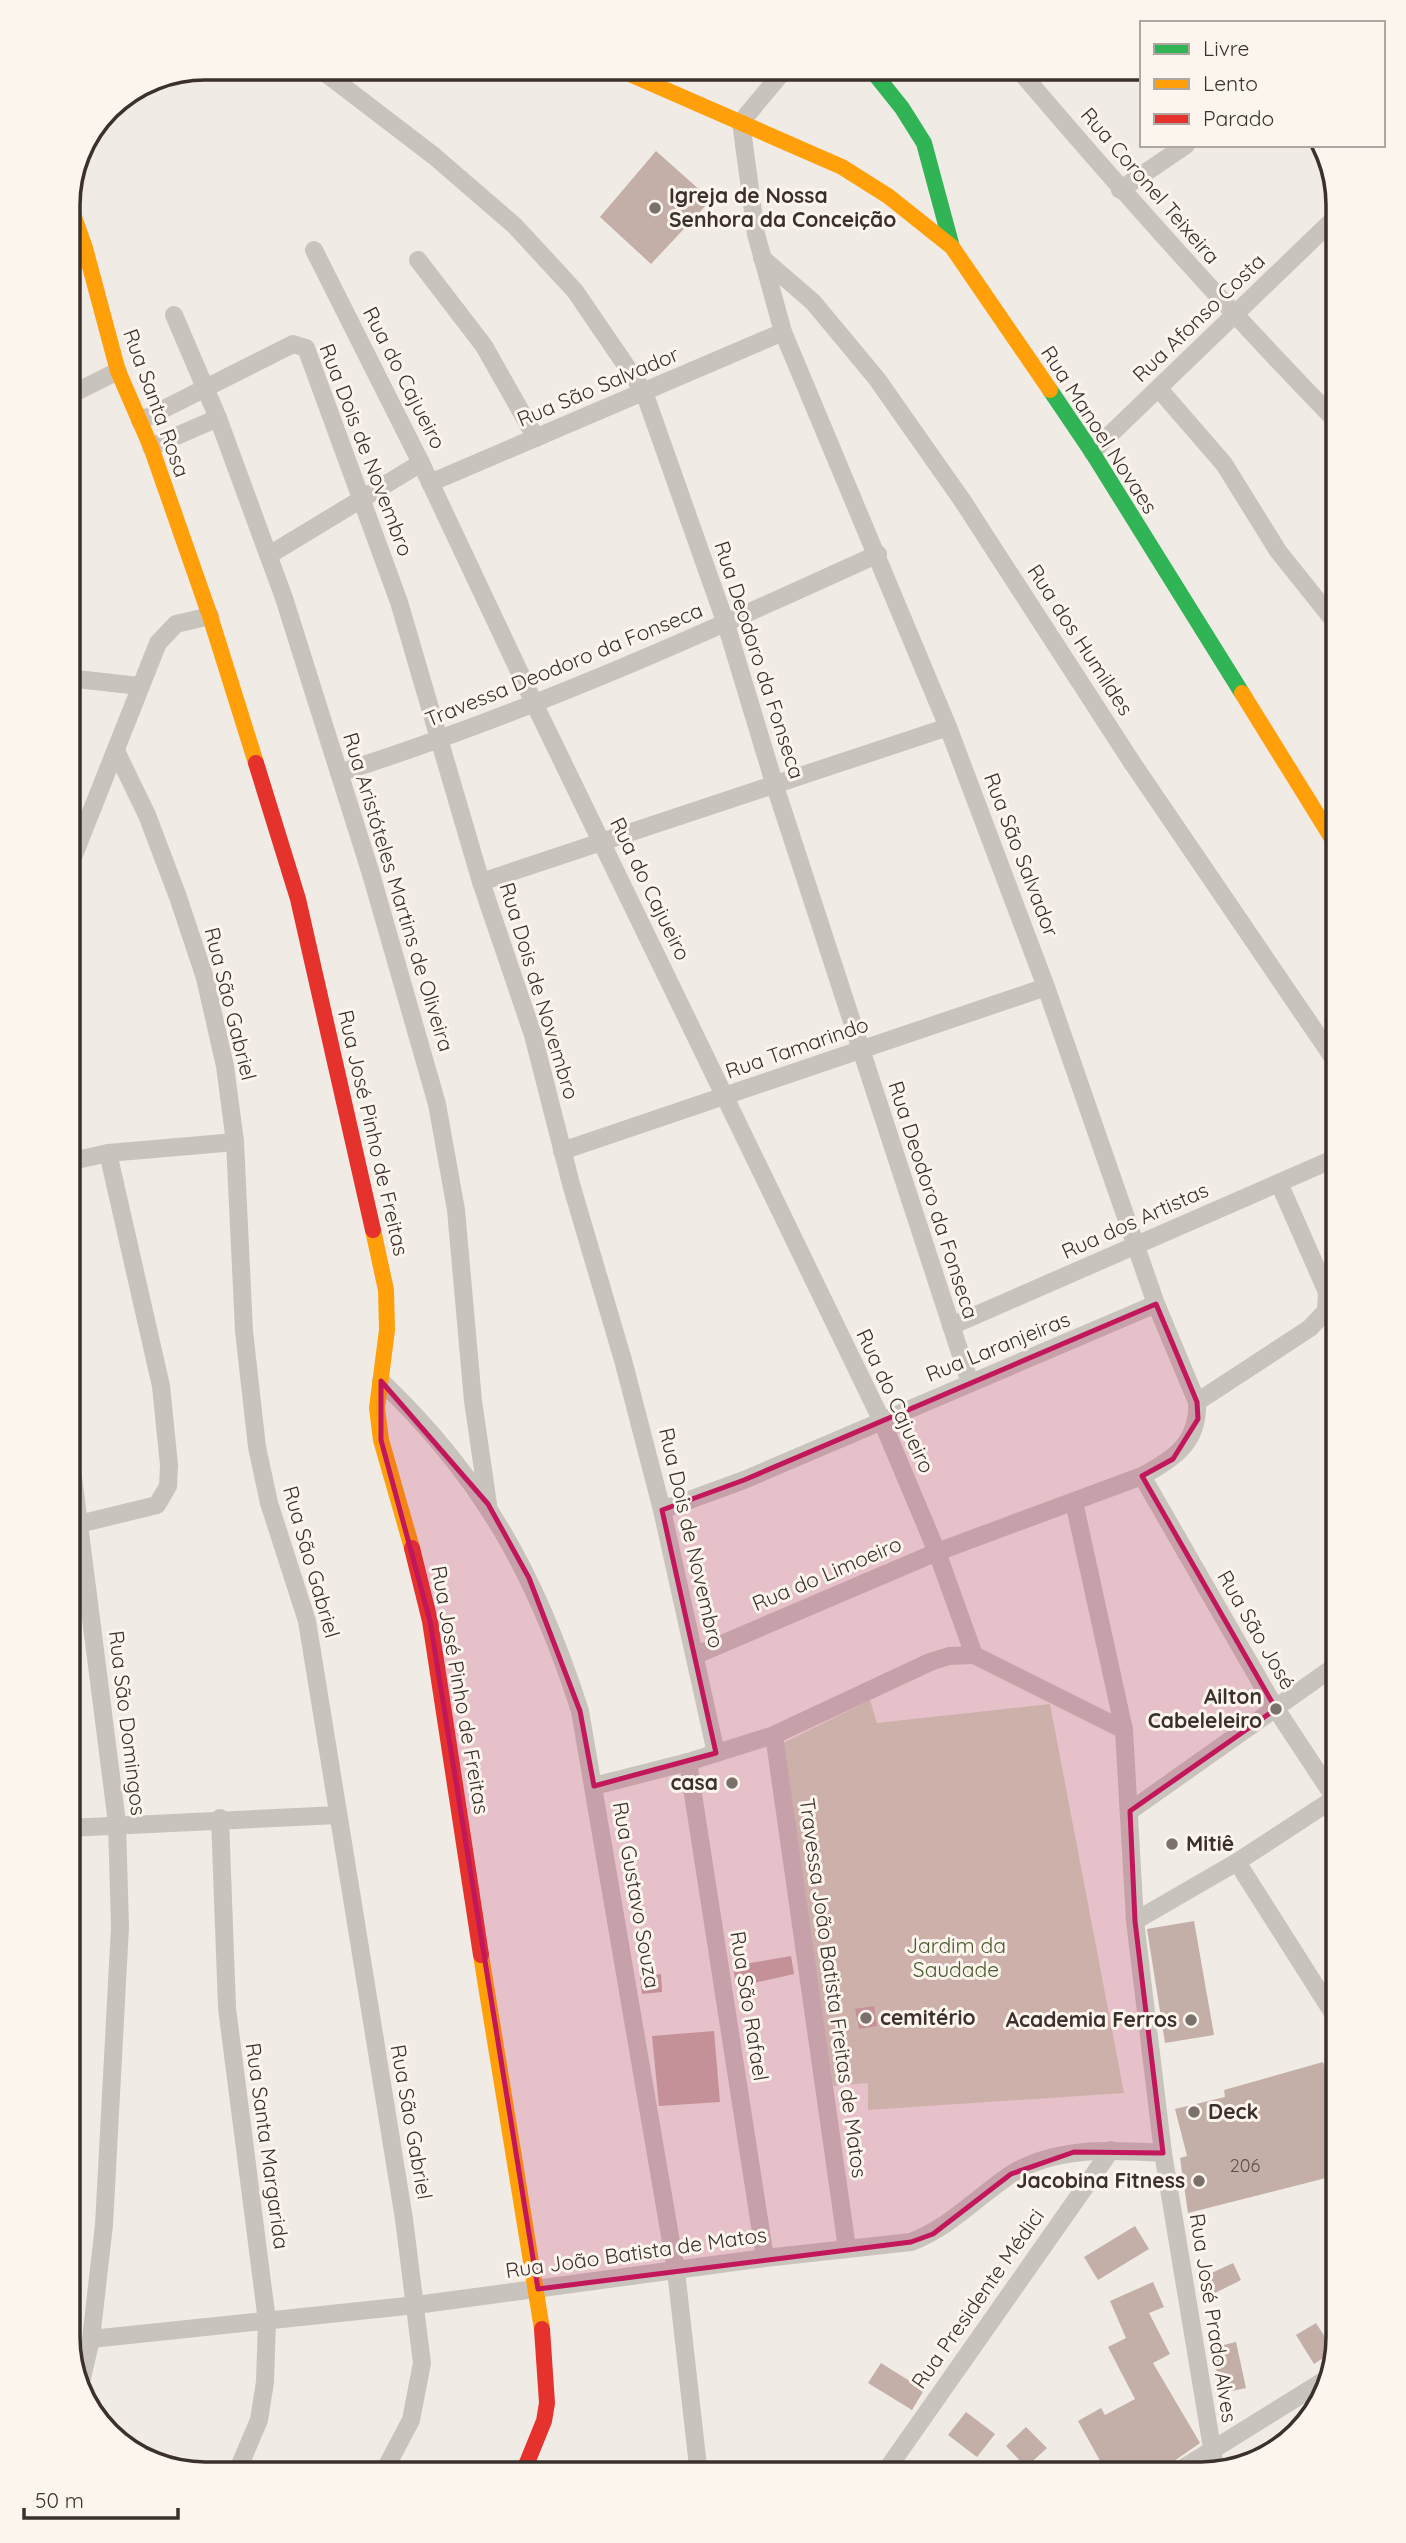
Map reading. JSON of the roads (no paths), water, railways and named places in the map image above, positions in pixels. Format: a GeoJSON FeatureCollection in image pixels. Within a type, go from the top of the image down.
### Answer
{"type":"FeatureCollection","features":[{"type":"Feature","properties":{"kind":"street","name":"Rua Deodoro da Fonseca"},"geometry":{"type":"LineString","coordinates":[[336,81],[434,156],[515,226],[575,292],[645,392],[726,624],[775,786],[970,1383]]}},
{"type":"Feature","properties":{"kind":"street","name":"Rua Manoel Novaes"},"geometry":{"type":"LineString","coordinates":[[642,81],[741,122],[863,179],[952,247],[1092,452],[1326,829]]}},
{"type":"Feature","properties":{"kind":"street"},"geometry":{"type":"LineString","coordinates":[[741,122],[775,81]]}},
{"type":"Feature","properties":{"kind":"street"},"geometry":{"type":"LineString","coordinates":[[880,81],[915,126],[924,144],[952,247]]}},
{"type":"Feature","properties":{"kind":"street","name":"Rua Coronel Teixeira"},"geometry":{"type":"LineString","coordinates":[[1028,81],[1120,190],[1234,316],[1326,411]]}},
{"type":"Feature","properties":{"kind":"street","name":"Rua São Salvador"},"geometry":{"type":"LineString","coordinates":[[741,122],[756,234],[783,332],[948,727],[1046,987],[1156,1304],[1197,1402]]}},
{"type":"Feature","properties":{"kind":"street"},"geometry":{"type":"LineString","coordinates":[[1120,190],[1183,147]]}},
{"type":"Feature","properties":{"kind":"street","name":"Rua Afonso Costa"},"geometry":{"type":"LineString","coordinates":[[1092,452],[1326,227]]}},
{"type":"Feature","properties":{"kind":"street","name":"Rua Santa Rosa"},"geometry":{"type":"LineString","coordinates":[[81,237],[118,371],[150,447],[210,616]]}},
{"type":"Feature","properties":{"kind":"street","name":"Rua do Cajueiro"},"geometry":{"type":"LineString","coordinates":[[314,250],[421,463],[535,705],[881,1419],[937,1552],[974,1656]]}},
{"type":"Feature","properties":{"kind":"street","name":"Rua dos Humildes"},"geometry":{"type":"LineString","coordinates":[[762,258],[813,302],[877,379],[962,500],[1133,764],[1326,1047]]}},
{"type":"Feature","properties":{"kind":"street"},"geometry":{"type":"LineString","coordinates":[[418,260],[484,346],[536,438]]}},
{"type":"Feature","properties":{"kind":"street","name":"Rua Aristóteles Martins de Oliveira"},"geometry":{"type":"LineString","coordinates":[[174,315],[218,418],[269,555],[339,773],[437,1104],[456,1210],[473,1401],[488,1504]]}},
{"type":"Feature","properties":{"kind":"street","name":"Rua São Salvador"},"geometry":{"type":"LineString","coordinates":[[430,483],[783,332]]}},
{"type":"Feature","properties":{"kind":"street","name":"Rua Dois de Novembro"},"geometry":{"type":"LineString","coordinates":[[206,390],[293,344],[306,348],[399,602],[481,882],[533,1035],[562,1151],[623,1360],[662,1510],[716,1753]]}},
{"type":"Feature","properties":{"kind":"street"},"geometry":{"type":"LineString","coordinates":[[81,390],[118,371]]}},
{"type":"Feature","properties":{"kind":"street"},"geometry":{"type":"LineString","coordinates":[[1158,389],[1210,446],[1278,551],[1326,611]]}},
{"type":"Feature","properties":{"kind":"street"},"geometry":{"type":"LineString","coordinates":[[140,421],[206,390]]}},
{"type":"Feature","properties":{"kind":"street"},"geometry":{"type":"LineString","coordinates":[[150,447],[218,418]]}},
{"type":"Feature","properties":{"kind":"street"},"geometry":{"type":"LineString","coordinates":[[269,555],[421,463]]}},
{"type":"Feature","properties":{"kind":"street","name":"Travessa Deodoro da Fonseca"},"geometry":{"type":"LineString","coordinates":[[339,773],[440,741],[535,705],[726,624],[878,554]]}},
{"type":"Feature","properties":{"kind":"street"},"geometry":{"type":"LineString","coordinates":[[81,839],[158,643],[168,629],[176,624],[210,616]]}},
{"type":"Feature","properties":{"kind":"street","name":"Rua José Pinho de Freitas"},"geometry":{"type":"LineString","coordinates":[[210,616],[298,899],[386,1290],[387,1330],[377,1408],[381,1440],[414,1553],[430,1620],[495,2044],[538,2289],[547,2403],[528,2462]]}},
{"type":"Feature","properties":{"kind":"street"},"geometry":{"type":"LineString","coordinates":[[81,679],[139,686]]}},
{"type":"Feature","properties":{"kind":"street"},"geometry":{"type":"LineString","coordinates":[[481,882],[948,727]]}},
{"type":"Feature","properties":{"kind":"street","name":"Rua São Gabriel"},"geometry":{"type":"LineString","coordinates":[[116,751],[147,815],[205,978],[225,1066],[235,1142],[244,1331],[257,1447],[269,1503],[306,1621],[416,2305],[422,2363],[418,2394],[411,2420],[388,2462]]}},
{"type":"Feature","properties":{"kind":"street","name":"Rua Tamarindo"},"geometry":{"type":"LineString","coordinates":[[562,1151],[1046,987]]}},
{"type":"Feature","properties":{"kind":"street"},"geometry":{"type":"LineString","coordinates":[[81,1159],[108,1153],[235,1142]]}},
{"type":"Feature","properties":{"kind":"street"},"geometry":{"type":"LineString","coordinates":[[80,1524],[157,1505],[168,1486],[169,1465],[161,1386],[108,1153]]}},
{"type":"Feature","properties":{"kind":"street","name":"Rua dos Artistas"},"geometry":{"type":"LineString","coordinates":[[951,1326],[1326,1162]]}},
{"type":"Feature","properties":{"kind":"street"},"geometry":{"type":"LineString","coordinates":[[1279,1183],[1326,1290]]}},
{"type":"Feature","properties":{"kind":"street"},"geometry":{"type":"LineString","coordinates":[[937,1552],[1142,1476],[1173,1460],[1187,1444],[1198,1419],[1197,1402],[1310,1328],[1325,1311],[1326,1302]]}},
{"type":"Feature","properties":{"kind":"street","name":"Rua Laranjeiras"},"geometry":{"type":"LineString","coordinates":[[662,1510],[744,1480],[881,1419],[1156,1304]]}},
{"type":"Feature","properties":{"kind":"street","name":"Rua Gustavo Souza"},"geometry":{"type":"LineString","coordinates":[[381,1381],[443,1445],[488,1504],[529,1578],[557,1641],[580,1712],[676,2271],[698,2462]]}},
{"type":"Feature","properties":{"kind":"street","name":"Rua São José"},"geometry":{"type":"LineString","coordinates":[[1142,1476],[1276,1709],[1326,1783]]}},
{"type":"Feature","properties":{"kind":"street","name":"Rua José Prado Alves"},"geometry":{"type":"LineString","coordinates":[[1074,1502],[1125,1730],[1135,1921],[1163,2152],[1214,2461]]}},
{"type":"Feature","properties":{"kind":"street","name":"Rua São Domingos"},"geometry":{"type":"LineString","coordinates":[[80,1535],[117,1823],[120,1927],[104,2225],[91,2339],[84,2368]]}},
{"type":"Feature","properties":{"kind":"street","name":"Rua do Limoeiro"},"geometry":{"type":"LineString","coordinates":[[696,1655],[937,1552]]}},
{"type":"Feature","properties":{"kind":"street"},"geometry":{"type":"LineString","coordinates":[[594,1786],[688,1762],[774,1735],[930,1662],[949,1656],[974,1656],[1125,1730]]}},
{"type":"Feature","properties":{"kind":"street"},"geometry":{"type":"LineString","coordinates":[[1130,1811],[1326,1673]]}},
{"type":"Feature","properties":{"kind":"street","name":"Travessa João Batista Freitas de Matos"},"geometry":{"type":"LineString","coordinates":[[774,1735],[847,2248]]}},
{"type":"Feature","properties":{"kind":"street","name":"Rua São Rafael"},"geometry":{"type":"LineString","coordinates":[[688,1762],[765,2258]]}},
{"type":"Feature","properties":{"kind":"street"},"geometry":{"type":"LineString","coordinates":[[1135,1921],[1326,1806]]}},
{"type":"Feature","properties":{"kind":"street"},"geometry":{"type":"LineString","coordinates":[[80,1827],[220,1818],[338,1815]]}},
{"type":"Feature","properties":{"kind":"street","name":"Rua Santa Margarida"},"geometry":{"type":"LineString","coordinates":[[220,1818],[227,2008],[267,2321],[265,2382],[259,2420],[241,2462]]}},
{"type":"Feature","properties":{"kind":"street"},"geometry":{"type":"LineString","coordinates":[[1237,1862],[1326,2002]]}},
{"type":"Feature","properties":{"kind":"street","name":"Rua Presidente Médici"},"geometry":{"type":"LineString","coordinates":[[892,2462],[1111,2150]]}},
{"type":"Feature","properties":{"kind":"street","name":"Rua João Batista de Matos"},"geometry":{"type":"LineString","coordinates":[[91,2339],[416,2305],[765,2258],[911,2242],[933,2234],[1011,2174],[1045,2159],[1074,2152],[1163,2152]]}},
{"type":"Feature","properties":{"kind":"street"},"geometry":{"type":"LineString","coordinates":[[1195,2462],[1316,2386]]}},
{"type":"Feature","properties":{"kind":"place","name":"Igreja de Nossa Senhora da Conceição"},"geometry":{"type":"Point","coordinates":[655,208]}},
{"type":"Feature","properties":{"kind":"place","name":"Ailton Cabeleleiro"},"geometry":{"type":"Point","coordinates":[1276,1709]}},
{"type":"Feature","properties":{"kind":"place","name":"casa"},"geometry":{"type":"Point","coordinates":[732,1783]}},
{"type":"Feature","properties":{"kind":"place","name":"Mitiê"},"geometry":{"type":"Point","coordinates":[1172,1844]}},
{"type":"Feature","properties":{"kind":"place","name":"cemitério"},"geometry":{"type":"Point","coordinates":[866,2018]}},
{"type":"Feature","properties":{"kind":"place","name":"Academia Ferros"},"geometry":{"type":"Point","coordinates":[1191,2020]}},
{"type":"Feature","properties":{"kind":"place","name":"Deck"},"geometry":{"type":"Point","coordinates":[1194,2112]}},
{"type":"Feature","properties":{"kind":"place","name":"Jacobina Fitness"},"geometry":{"type":"Point","coordinates":[1199,2181]}},
{"type":"Feature","properties":{"kind":"park label","name":"Jardim da Saudade"},"geometry":{"type":"Point","coordinates":[956,1958]}}]}
